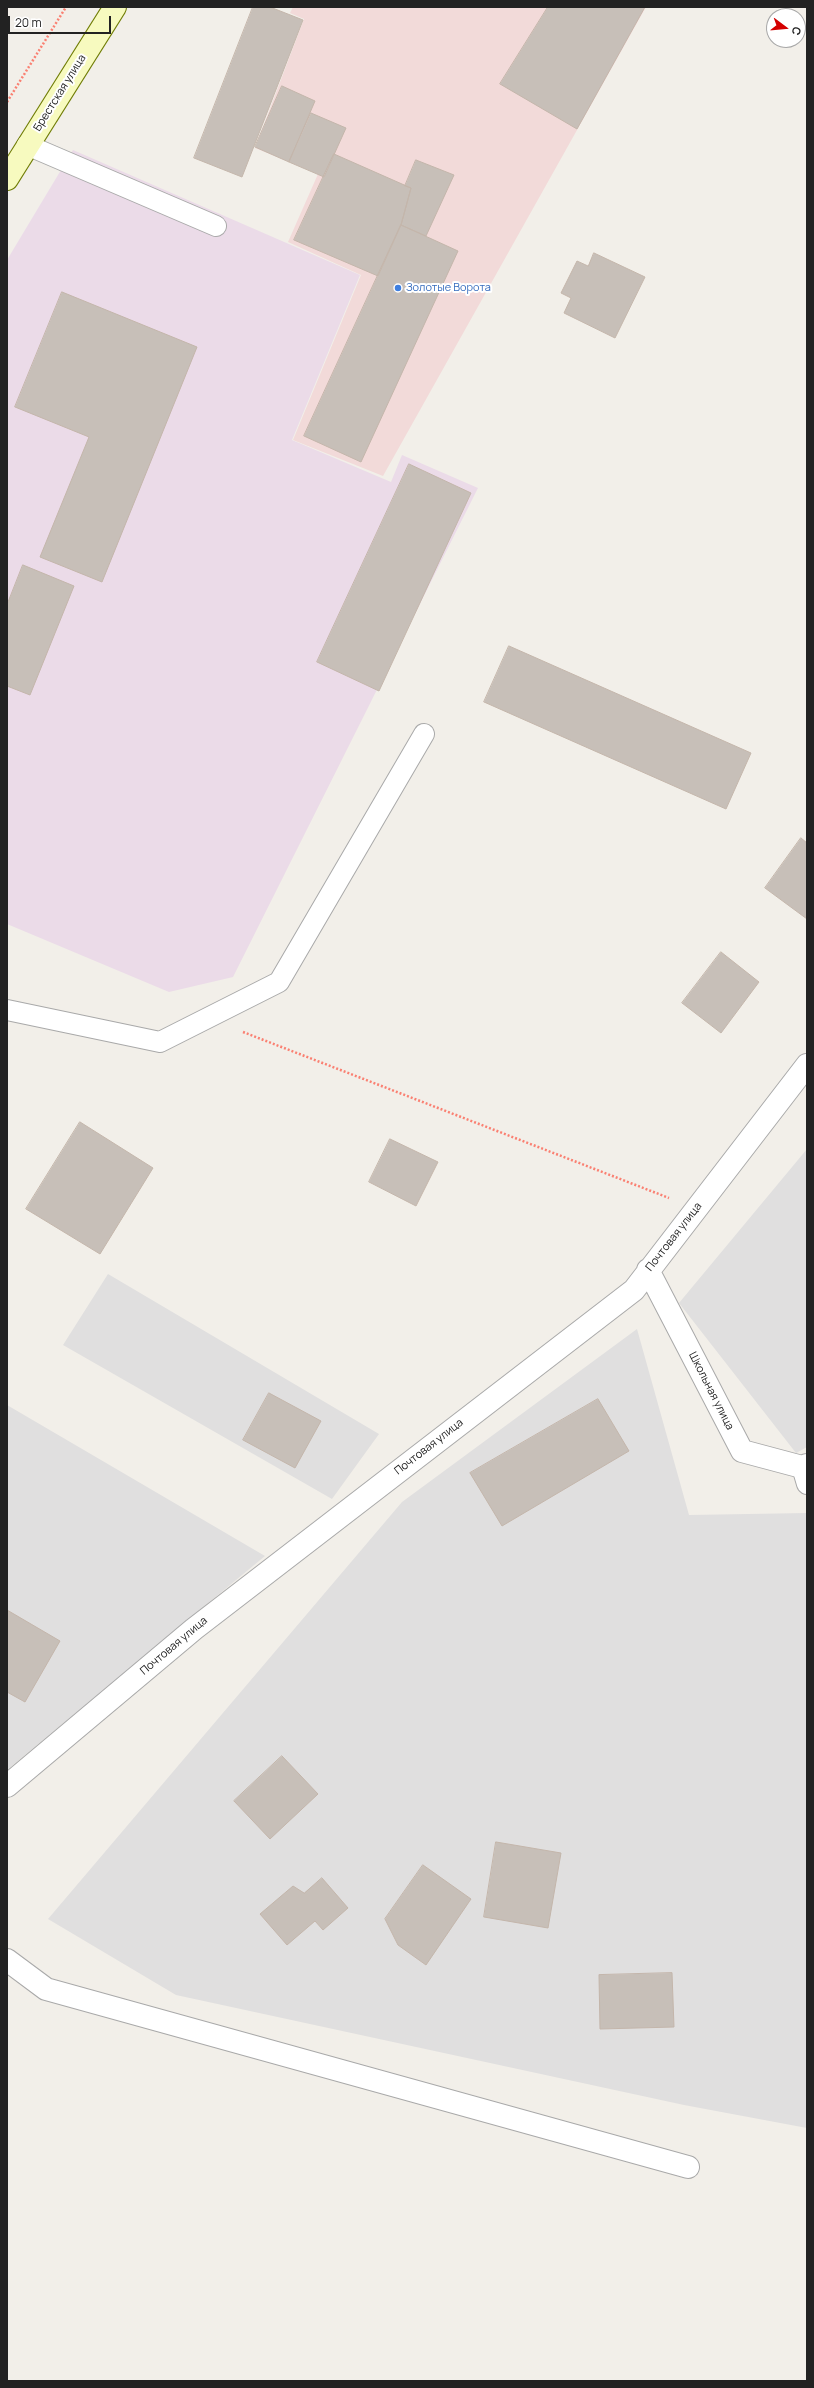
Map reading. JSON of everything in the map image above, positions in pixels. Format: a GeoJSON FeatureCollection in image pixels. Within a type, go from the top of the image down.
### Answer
{"type":"FeatureCollection","features":[{"type":"Feature","properties":{"kind":"main road","name":"Брестская улица"},"geometry":{"type":"LineString","coordinates":[[7,179],[115,7]]}},
{"type":"Feature","properties":{"kind":"street","name":"Почтовая улица"},"geometry":{"type":"LineString","coordinates":[[7,1786],[194,1629],[634,1290],[807,1065]]}},
{"type":"Feature","properties":{"kind":"street","name":"Школьная улица"},"geometry":{"type":"LineString","coordinates":[[648,1270],[742,1451],[806,1472]]}},
{"type":"Feature","properties":{"kind":"street"},"geometry":{"type":"LineString","coordinates":[[7,1960],[46,1989],[688,2167]]}},
{"type":"Feature","properties":{"kind":"lane"},"geometry":{"type":"LineString","coordinates":[[27,145],[216,226]]}},
{"type":"Feature","properties":{"kind":"lane"},"geometry":{"type":"LineString","coordinates":[[7,1010],[160,1042],[279,982],[424,734]]}},
{"type":"Feature","properties":{"kind":"path"},"geometry":{"type":"LineString","coordinates":[[7,102],[66,7]]}},
{"type":"Feature","properties":{"kind":"path"},"geometry":{"type":"LineString","coordinates":[[207,1018],[696,1209]]}},
{"type":"Feature","properties":{"kind":"shaded area","name":"Золотые Ворота"},"geometry":{"type":"Polygon","coordinates":[[[293,7],[646,7],[383,476],[293,440],[361,275],[288,242],[318,174],[255,148],[304,19],[290,13],[293,7]]]}},
{"type":"Feature","properties":{"kind":"shaded area"},"geometry":{"type":"Polygon","coordinates":[[[73,150],[360,275],[292,440],[391,482],[402,455],[478,488],[233,977],[169,992],[7,924],[7,260],[73,150]]]}},
{"type":"Feature","properties":{"kind":"shaded area"},"geometry":{"type":"Polygon","coordinates":[[[807,1149],[807,1447],[796,1453],[679,1303],[807,1149]]]}},
{"type":"Feature","properties":{"kind":"shaded area"},"geometry":{"type":"Polygon","coordinates":[[[108,1274],[379,1434],[332,1499],[63,1345],[108,1274]]]}},
{"type":"Feature","properties":{"kind":"shaded area"},"geometry":{"type":"Polygon","coordinates":[[[637,1329],[689,1515],[807,1513],[807,2128],[684,2105],[176,1995],[48,1919],[402,1502],[637,1329]]]}},
{"type":"Feature","properties":{"kind":"shaded area"},"geometry":{"type":"Polygon","coordinates":[[[7,1405],[265,1556],[7,1770],[7,1405]]]}},
{"type":"Feature","properties":{"kind":"building"},"geometry":{"type":"Polygon","coordinates":[[[253,7],[270,7],[303,20],[242,177],[194,158],[253,7]]]}},
{"type":"Feature","properties":{"kind":"building"},"geometry":{"type":"Polygon","coordinates":[[[548,7],[645,7],[577,129],[500,84],[548,7]]]}},
{"type":"Feature","properties":{"kind":"building"},"geometry":{"type":"Polygon","coordinates":[[[282,86],[315,101],[289,162],[255,147],[282,86]]]}},
{"type":"Feature","properties":{"kind":"building"},"geometry":{"type":"Polygon","coordinates":[[[311,113],[346,128],[324,177],[289,162],[311,113]]]}},
{"type":"Feature","properties":{"kind":"building"},"geometry":{"type":"Polygon","coordinates":[[[334,154],[411,188],[401,225],[378,276],[294,240],[334,154]]]}},
{"type":"Feature","properties":{"kind":"building"},"geometry":{"type":"Polygon","coordinates":[[[416,160],[454,175],[426,236],[401,225],[411,188],[405,186],[416,160]]]}},
{"type":"Feature","properties":{"kind":"building"},"geometry":{"type":"Polygon","coordinates":[[[401,225],[458,251],[361,462],[304,436],[401,225]]]}},
{"type":"Feature","properties":{"kind":"building"},"geometry":{"type":"Polygon","coordinates":[[[594,253],[645,277],[615,338],[564,313],[571,298],[561,293],[577,261],[588,266],[594,253]]]}},
{"type":"Feature","properties":{"kind":"building"},"geometry":{"type":"Polygon","coordinates":[[[62,292],[197,347],[102,582],[40,557],[89,437],[15,407],[62,292]]]}},
{"type":"Feature","properties":{"kind":"building"},"geometry":{"type":"Polygon","coordinates":[[[409,464],[471,493],[379,691],[317,662],[409,464]]]}},
{"type":"Feature","properties":{"kind":"building"},"geometry":{"type":"Polygon","coordinates":[[[23,565],[74,586],[30,695],[7,686],[7,605],[23,565]]]}},
{"type":"Feature","properties":{"kind":"building"},"geometry":{"type":"Polygon","coordinates":[[[509,646],[751,753],[726,809],[484,702],[509,646]]]}},
{"type":"Feature","properties":{"kind":"building"},"geometry":{"type":"Polygon","coordinates":[[[801,838],[807,843],[807,919],[765,888],[801,838]]]}},
{"type":"Feature","properties":{"kind":"building"},"geometry":{"type":"Polygon","coordinates":[[[721,952],[759,982],[721,1033],[682,1003],[721,952]]]}},
{"type":"Feature","properties":{"kind":"building"},"geometry":{"type":"Polygon","coordinates":[[[80,1122],[153,1168],[100,1254],[26,1209],[80,1122]]]}},
{"type":"Feature","properties":{"kind":"building"},"geometry":{"type":"Polygon","coordinates":[[[390,1139],[438,1162],[416,1206],[369,1182],[390,1139]]]}},
{"type":"Feature","properties":{"kind":"building"},"geometry":{"type":"Polygon","coordinates":[[[269,1393],[321,1421],[295,1468],[243,1440],[269,1393]]]}},
{"type":"Feature","properties":{"kind":"building"},"geometry":{"type":"Polygon","coordinates":[[[598,1399],[629,1451],[502,1526],[470,1473],[598,1399]]]}},
{"type":"Feature","properties":{"kind":"building"},"geometry":{"type":"Polygon","coordinates":[[[7,1610],[60,1641],[25,1702],[7,1692],[7,1610]]]}},
{"type":"Feature","properties":{"kind":"building"},"geometry":{"type":"Polygon","coordinates":[[[282,1756],[318,1794],[270,1839],[234,1801],[282,1756]]]}},
{"type":"Feature","properties":{"kind":"building"},"geometry":{"type":"Polygon","coordinates":[[[496,1842],[561,1853],[548,1928],[484,1917],[496,1842]]]}},
{"type":"Feature","properties":{"kind":"building"},"geometry":{"type":"Polygon","coordinates":[[[423,1865],[471,1899],[426,1965],[398,1945],[385,1919],[423,1865]]]}},
{"type":"Feature","properties":{"kind":"building"},"geometry":{"type":"Polygon","coordinates":[[[322,1878],[348,1908],[323,1930],[315,1921],[287,1945],[260,1914],[293,1886],[304,1893],[322,1878]]]}},
{"type":"Feature","properties":{"kind":"building"},"geometry":{"type":"Polygon","coordinates":[[[672,1973],[674,2027],[600,2029],[599,1975],[672,1973]]]}},
{"type":"Feature","properties":{"kind":"place","name":"Золотые Ворота"},"geometry":{"type":"Point","coordinates":[398,288]}}]}
